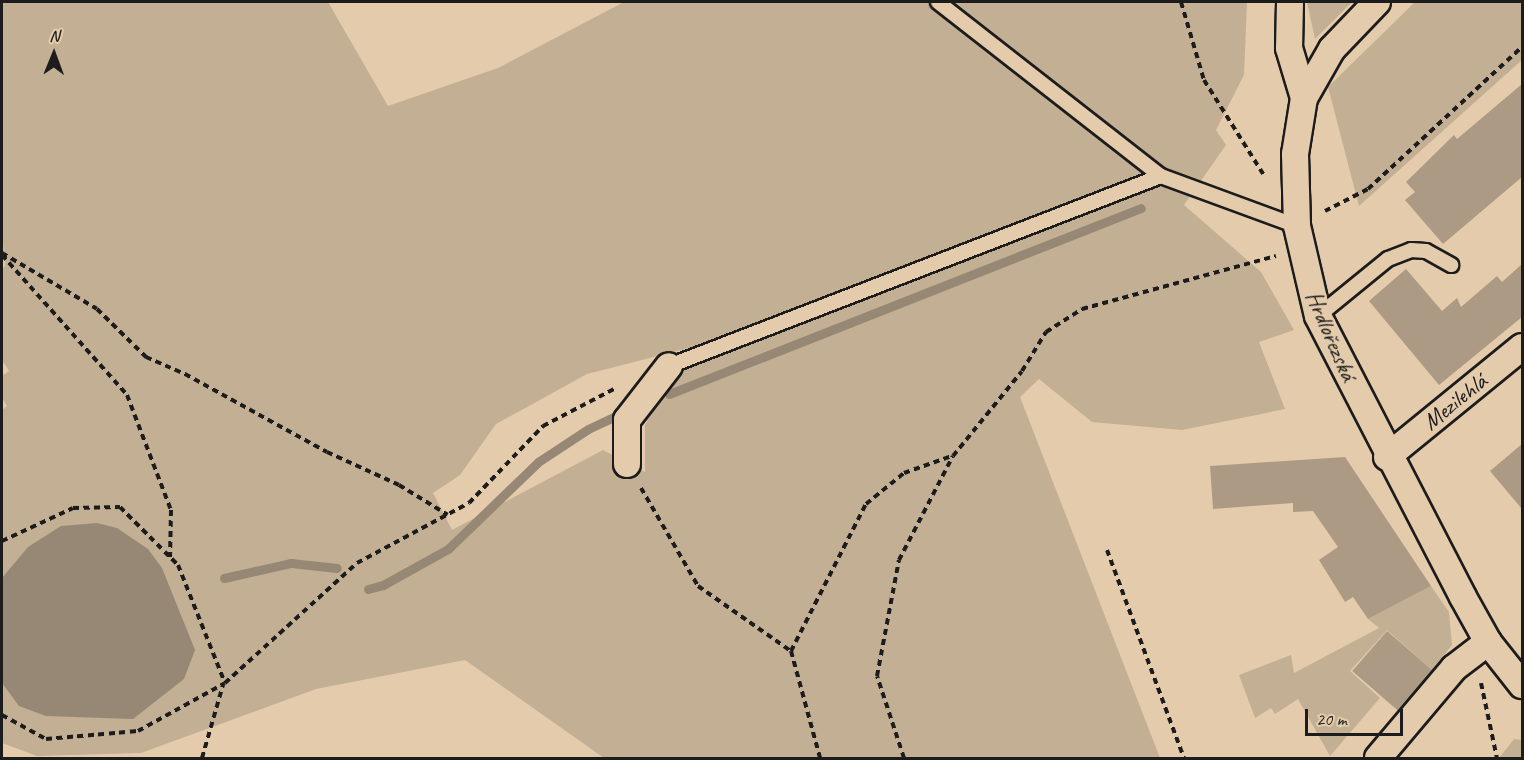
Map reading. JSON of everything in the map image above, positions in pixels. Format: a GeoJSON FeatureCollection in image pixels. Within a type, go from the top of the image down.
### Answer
{"type":"FeatureCollection","features":[{"type":"Feature","properties":{"kind":"street","name":"Hrdlořezská"},"geometry":{"type":"LineString","coordinates":[[1290,2],[1289,48],[1304,98],[1295,154],[1298,238],[1318,316],[1387,457],[1488,642],[1522,685]]}},
{"type":"Feature","properties":{"kind":"street"},"geometry":{"type":"LineString","coordinates":[[1304,98],[1332,49],[1377,2]]}},
{"type":"Feature","properties":{"kind":"street","name":"Mezilehlá"},"geometry":{"type":"LineString","coordinates":[[1387,457],[1522,347]]}},
{"type":"Feature","properties":{"kind":"street"},"geometry":{"type":"LineString","coordinates":[[627,464],[627,420],[669,366]]}},
{"type":"Feature","properties":{"kind":"street"},"geometry":{"type":"LineString","coordinates":[[1378,759],[1454,668],[1488,642]]}},
{"type":"Feature","properties":{"kind":"lane"},"geometry":{"type":"LineString","coordinates":[[938,2],[1161,176],[1298,238]]}},
{"type":"Feature","properties":{"kind":"lane"},"geometry":{"type":"LineString","coordinates":[[669,366],[1161,176]]}},
{"type":"Feature","properties":{"kind":"lane"},"geometry":{"type":"LineString","coordinates":[[1318,316],[1388,259],[1411,250],[1426,251],[1450,265]]}},
{"type":"Feature","properties":{"kind":"path"},"geometry":{"type":"LineString","coordinates":[[1181,2],[1204,80],[1272,187]]}},
{"type":"Feature","properties":{"kind":"path"},"geometry":{"type":"LineString","coordinates":[[904,759],[877,676],[899,560],[953,456],[1022,371],[1046,332],[1082,309],[1298,238],[1368,189],[1522,47]]}},
{"type":"Feature","properties":{"kind":"path"},"geometry":{"type":"LineString","coordinates":[[2,254],[97,309],[146,357],[185,374],[448,515]]}},
{"type":"Feature","properties":{"kind":"path"},"geometry":{"type":"LineString","coordinates":[[2,254],[127,395],[171,510],[170,557]]}},
{"type":"Feature","properties":{"kind":"path"},"geometry":{"type":"LineString","coordinates":[[2,714],[46,739],[138,731],[224,684],[357,563],[469,503],[543,426],[626,384]]}},
{"type":"Feature","properties":{"kind":"path"},"geometry":{"type":"LineString","coordinates":[[791,651],[866,504],[904,473],[953,456]]}},
{"type":"Feature","properties":{"kind":"path"},"geometry":{"type":"LineString","coordinates":[[627,464],[698,586],[791,651],[820,759]]}},
{"type":"Feature","properties":{"kind":"path"},"geometry":{"type":"LineString","coordinates":[[2,541],[73,508],[120,507],[178,565],[224,684],[202,759]]}},
{"type":"Feature","properties":{"kind":"path"},"geometry":{"type":"LineString","coordinates":[[1107,550],[1184,759]]}},
{"type":"Feature","properties":{"kind":"path"},"geometry":{"type":"LineString","coordinates":[[1488,642],[1479,677],[1497,759]]}},
{"type":"Feature","properties":{"kind":"shaded area"},"geometry":{"type":"Polygon","coordinates":[[[2,2],[328,2],[388,106],[498,68],[624,2],[1247,2],[1244,75],[1216,130],[1226,145],[1184,205],[1261,272],[1294,330],[1259,342],[1285,409],[1182,430],[1092,422],[1039,379],[1020,397],[1160,758],[604,758],[465,660],[316,689],[141,753],[37,756],[2,743],[2,410],[7,406],[2,398],[2,376],[9,371],[2,360],[2,269],[5,266],[2,233],[2,2]],[[697,346],[587,374],[496,424],[460,475],[433,493],[452,530],[603,450],[645,472],[645,425],[666,386],[697,346]]]}},
{"type":"Feature","properties":{"kind":"shaded area"},"geometry":{"type":"Polygon","coordinates":[[[1307,2],[1352,2],[1315,39],[1307,2]]]}},
{"type":"Feature","properties":{"kind":"shaded area"},"geometry":{"type":"Polygon","coordinates":[[[1415,2],[1522,2],[1522,60],[1359,206],[1328,87],[1415,2]]]}},
{"type":"Feature","properties":{"kind":"shaded area"},"geometry":{"type":"Polygon","coordinates":[[[97,523],[117,528],[148,549],[162,568],[195,650],[184,679],[133,719],[46,716],[19,706],[2,683],[2,578],[28,547],[61,526],[97,523]]]}},
{"type":"Feature","properties":{"kind":"shaded area"},"geometry":{"type":"Polygon","coordinates":[[[1431,586],[1449,612],[1452,645],[1432,670],[1387,630],[1350,671],[1380,698],[1330,756],[1298,699],[1275,714],[1271,708],[1255,718],[1239,675],[1291,655],[1294,673],[1379,628],[1368,619],[1431,586]]]}},
{"type":"Feature","properties":{"kind":"shaded area"},"geometry":{"type":"Polygon","coordinates":[[[1514,739],[1522,740],[1522,758],[1499,758],[1514,739]]]}},
{"type":"Feature","properties":{"kind":"building"},"geometry":{"type":"Polygon","coordinates":[[[1522,84],[1522,177],[1443,244],[1405,200],[1415,192],[1406,182],[1454,135],[1457,139],[1522,84]]]}},
{"type":"Feature","properties":{"kind":"building"},"geometry":{"type":"Polygon","coordinates":[[[1522,264],[1522,317],[1439,385],[1369,301],[1406,269],[1442,311],[1457,298],[1461,307],[1497,276],[1502,282],[1522,264]]]}},
{"type":"Feature","properties":{"kind":"building"},"geometry":{"type":"Polygon","coordinates":[[[1522,444],[1522,509],[1490,471],[1522,444]]]}},
{"type":"Feature","properties":{"kind":"building"},"geometry":{"type":"Polygon","coordinates":[[[1345,457],[1431,586],[1368,619],[1353,597],[1345,602],[1319,560],[1338,547],[1313,511],[1293,512],[1293,503],[1213,509],[1210,466],[1345,457]]]}},
{"type":"Feature","properties":{"kind":"building"},"geometry":{"type":"Polygon","coordinates":[[[1387,631],[1432,670],[1398,710],[1352,671],[1387,631]]]}},
{"type":"Feature","properties":{"kind":"waterway"},"geometry":{"type":"LineString","coordinates":[[669,394],[1141,208]]}},
{"type":"Feature","properties":{"kind":"waterway"},"geometry":{"type":"LineString","coordinates":[[368,589],[383,585],[448,549],[538,462],[588,429],[623,413]]}},
{"type":"Feature","properties":{"kind":"waterway"},"geometry":{"type":"LineString","coordinates":[[224,578],[291,563],[337,568]]}}]}
